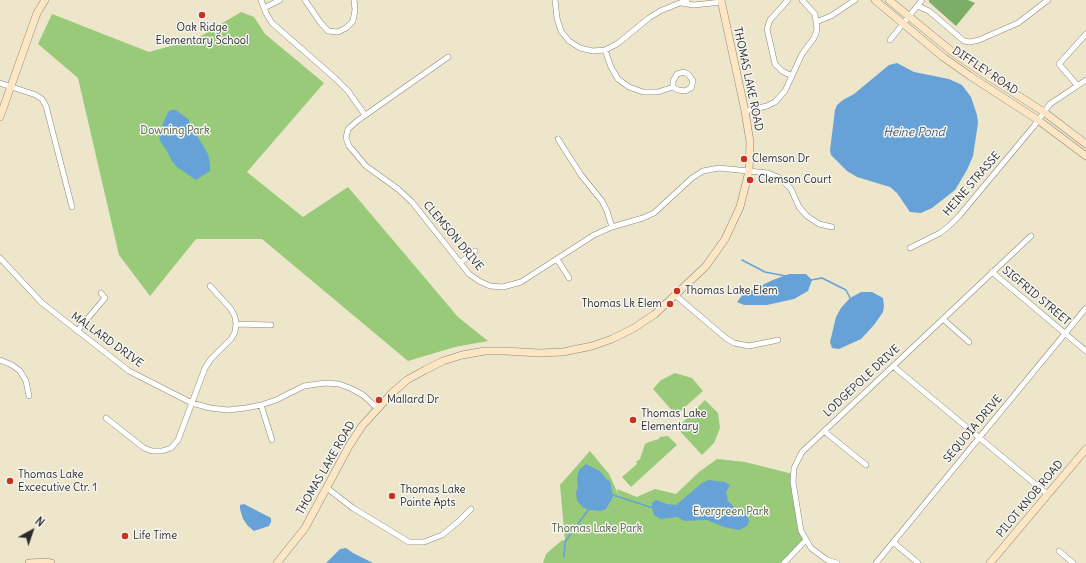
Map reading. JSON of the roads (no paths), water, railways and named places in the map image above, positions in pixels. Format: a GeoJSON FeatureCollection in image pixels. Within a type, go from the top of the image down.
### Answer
{"type":"FeatureCollection","features":[{"type":"Feature","properties":{"kind":"street"},"geometry":{"type":"LineString","coordinates":[[0,117],[38,13],[45,0]]}},
{"type":"Feature","properties":{"kind":"street"},"geometry":{"type":"LineString","coordinates":[[261,0],[269,18],[276,26],[335,78],[348,91],[365,115],[448,57]]}},
{"type":"Feature","properties":{"kind":"street"},"geometry":{"type":"LineString","coordinates":[[264,8],[280,0]]}},
{"type":"Feature","properties":{"kind":"street"},"geometry":{"type":"LineString","coordinates":[[305,0],[320,22],[328,30],[338,32],[346,28],[353,21],[355,10],[354,0]]}},
{"type":"Feature","properties":{"kind":"street"},"geometry":{"type":"LineString","coordinates":[[555,0],[557,18],[561,31],[569,41],[580,48],[593,51],[605,50],[617,44],[660,11],[687,0]]}},
{"type":"Feature","properties":{"kind":"street"},"geometry":{"type":"LineString","coordinates":[[788,0],[770,20],[767,29],[775,64],[782,71],[792,76]]}},
{"type":"Feature","properties":{"kind":"street"},"geometry":{"type":"LineString","coordinates":[[745,111],[767,106],[775,102],[785,91],[802,54],[814,38],[817,30],[815,14],[802,0]]}},
{"type":"Feature","properties":{"kind":"street"},"geometry":{"type":"LineString","coordinates":[[816,22],[831,16],[855,0]]}},
{"type":"Feature","properties":{"kind":"street","name":"DIFFLEY ROAD"},"geometry":{"type":"LineString","coordinates":[[875,0],[989,77],[1044,112],[1086,144]]}},
{"type":"Feature","properties":{"kind":"street","name":"DIFFLEY ROAD"},"geometry":{"type":"LineString","coordinates":[[889,0],[906,20],[943,57],[1038,120],[1086,156]]}},
{"type":"Feature","properties":{"kind":"street"},"geometry":{"type":"LineString","coordinates":[[890,40],[922,0]]}},
{"type":"Feature","properties":{"kind":"street"},"geometry":{"type":"LineString","coordinates":[[918,6],[929,11],[964,41],[970,42],[979,40],[1018,23],[1048,0]]}},
{"type":"Feature","properties":{"kind":"street"},"geometry":{"type":"LineString","coordinates":[[680,3],[694,5],[721,1]]}},
{"type":"Feature","properties":{"kind":"street","name":"THOMAS LAKE ROAD"},"geometry":{"type":"LineString","coordinates":[[277,563],[304,528],[349,446],[362,426],[392,393],[408,380],[424,370],[462,355],[485,351],[550,353],[592,346],[612,339],[634,328],[655,314],[706,266],[725,240],[740,207],[749,170],[750,142],[745,111],[721,1]]}},
{"type":"Feature","properties":{"kind":"street"},"geometry":{"type":"LineString","coordinates":[[1077,86],[1059,64],[1086,34]]}},
{"type":"Feature","properties":{"kind":"street"},"geometry":{"type":"LineString","coordinates":[[605,50],[614,73],[618,79],[629,87],[643,92],[658,92],[674,87]]}},
{"type":"Feature","properties":{"kind":"street","name":"HEINE STRASSE"},"geometry":{"type":"LineString","coordinates":[[910,248],[940,233],[959,216],[1050,104],[1086,80]]}},
{"type":"Feature","properties":{"kind":"street"},"geometry":{"type":"LineString","coordinates":[[0,83],[36,95],[46,106],[72,207]]}},
{"type":"Feature","properties":{"kind":"street","name":"CLEMSON DRIVE"},"geometry":{"type":"LineString","coordinates":[[365,115],[348,130],[346,138],[349,146],[366,166],[398,189],[412,202],[469,274],[490,286],[503,287],[521,282],[594,235],[612,227],[643,218],[654,213],[692,178],[703,171],[719,168],[749,170]]}},
{"type":"Feature","properties":{"kind":"street"},"geometry":{"type":"LineString","coordinates":[[558,139],[581,175],[602,201],[612,227]]}},
{"type":"Feature","properties":{"kind":"street"},"geometry":{"type":"LineString","coordinates":[[749,170],[768,173],[780,178],[790,189],[799,207],[807,216],[819,224],[832,227]]}},
{"type":"Feature","properties":{"kind":"street","name":"LODGEPOLE DRIVE"},"geometry":{"type":"LineString","coordinates":[[837,563],[827,560],[811,548],[802,531],[793,486],[794,468],[802,452],[1031,236]]}},
{"type":"Feature","properties":{"kind":"street"},"geometry":{"type":"LineString","coordinates":[[460,263],[475,251]]}},
{"type":"Feature","properties":{"kind":"street","name":"MALLARD DRIVE"},"geometry":{"type":"LineString","coordinates":[[0,258],[42,303],[129,371],[192,403],[210,408],[228,410],[246,408],[262,405],[276,400],[304,386],[326,383],[338,384],[352,389],[363,395],[377,408]]}},
{"type":"Feature","properties":{"kind":"street"},"geometry":{"type":"LineString","coordinates":[[557,259],[569,278]]}},
{"type":"Feature","properties":{"kind":"street","name":"SIGFRID STREET"},"geometry":{"type":"LineString","coordinates":[[992,272],[1086,351]]}},
{"type":"Feature","properties":{"kind":"street"},"geometry":{"type":"LineString","coordinates":[[106,418],[144,448],[152,451],[162,451],[171,448],[178,440],[205,368],[211,359],[231,339],[235,332],[235,317],[231,309],[210,286]]}},
{"type":"Feature","properties":{"kind":"street"},"geometry":{"type":"LineString","coordinates":[[77,331],[105,298],[101,293]]}},
{"type":"Feature","properties":{"kind":"street"},"geometry":{"type":"LineString","coordinates":[[675,295],[727,339],[734,343],[750,346],[778,340]]}},
{"type":"Feature","properties":{"kind":"street","name":"SEQUOIA DRIVE"},"geometry":{"type":"LineString","coordinates":[[876,563],[1086,308]]}},
{"type":"Feature","properties":{"kind":"street"},"geometry":{"type":"LineString","coordinates":[[943,319],[969,342]]}},
{"type":"Feature","properties":{"kind":"street"},"geometry":{"type":"LineString","coordinates":[[236,324],[271,325]]}},
{"type":"Feature","properties":{"kind":"street"},"geometry":{"type":"LineString","coordinates":[[0,360],[12,365],[20,371],[26,381],[29,396]]}},
{"type":"Feature","properties":{"kind":"street"},"geometry":{"type":"LineString","coordinates":[[893,366],[1047,494]]}},
{"type":"Feature","properties":{"kind":"street"},"geometry":{"type":"LineString","coordinates":[[262,405],[272,440]]}},
{"type":"Feature","properties":{"kind":"street"},"geometry":{"type":"LineString","coordinates":[[824,431],[866,464]]}},
{"type":"Feature","properties":{"kind":"street","name":"PILOT KNOB ROAD"},"geometry":{"type":"LineString","coordinates":[[990,563],[1086,449]]}},
{"type":"Feature","properties":{"kind":"street"},"geometry":{"type":"LineString","coordinates":[[327,488],[353,508],[409,542],[424,542],[442,535],[471,509]]}},
{"type":"Feature","properties":{"kind":"street"},"geometry":{"type":"LineString","coordinates":[[784,563],[806,540]]}},
{"type":"Feature","properties":{"kind":"street"},"geometry":{"type":"LineString","coordinates":[[893,542],[918,563]]}},
{"type":"Feature","properties":{"kind":"street"},"geometry":{"type":"LineString","coordinates":[[1059,551],[1073,563]]}},
{"type":"Feature","properties":{"kind":"street"},"geometry":{"type":"LineString","coordinates":[[29,563],[51,563]]}},
{"type":"Feature","properties":{"kind":"water","name":"Heine Pond"},"geometry":{"type":"Polygon","coordinates":[[[897,63],[914,72],[949,79],[962,85],[971,97],[977,115],[978,123],[973,156],[967,170],[955,190],[932,208],[921,213],[910,212],[897,193],[890,187],[857,177],[847,171],[831,155],[830,150],[835,110],[837,105],[854,94],[889,65],[897,63]]]}},
{"type":"Feature","properties":{"kind":"water"},"geometry":{"type":"Polygon","coordinates":[[[171,110],[176,110],[188,119],[208,154],[210,171],[196,180],[177,167],[160,141],[159,133],[168,112],[171,110]]]}},
{"type":"Feature","properties":{"kind":"water"},"geometry":{"type":"Polygon","coordinates":[[[789,274],[806,274],[812,280],[808,291],[794,299],[767,305],[744,305],[737,302],[743,294],[789,274]]]}},
{"type":"Feature","properties":{"kind":"water"},"geometry":{"type":"Polygon","coordinates":[[[861,292],[872,292],[883,298],[883,312],[874,325],[861,339],[839,349],[832,348],[830,342],[836,317],[841,308],[850,298],[861,292]]]}},
{"type":"Feature","properties":{"kind":"water"},"geometry":{"type":"Polygon","coordinates":[[[586,464],[600,471],[607,480],[610,481],[613,497],[606,509],[601,511],[584,508],[577,501],[576,492],[578,488],[577,479],[579,470],[586,464]]]}},
{"type":"Feature","properties":{"kind":"water"},"geometry":{"type":"Polygon","coordinates":[[[709,480],[725,482],[730,485],[726,492],[728,501],[734,507],[747,515],[749,521],[747,526],[739,530],[724,527],[707,520],[685,521],[677,517],[661,519],[654,515],[652,503],[656,500],[667,504],[676,505],[702,483],[709,480]]]}},
{"type":"Feature","properties":{"kind":"water"},"geometry":{"type":"Polygon","coordinates":[[[244,504],[271,518],[269,526],[254,531],[248,526],[243,519],[240,509],[240,505],[244,504]]]}},
{"type":"Feature","properties":{"kind":"water"},"geometry":{"type":"Polygon","coordinates":[[[346,548],[373,563],[326,563],[340,549],[346,548]]]}},
{"type":"Feature","properties":{"kind":"waterway"},"geometry":{"type":"LineString","coordinates":[[742,260],[765,272],[786,276]]}},
{"type":"Feature","properties":{"kind":"waterway"},"geometry":{"type":"LineString","coordinates":[[811,280],[822,278],[846,290],[850,298]]}},
{"type":"Feature","properties":{"kind":"waterway"},"geometry":{"type":"LineString","coordinates":[[610,494],[653,508]]}},
{"type":"Feature","properties":{"kind":"waterway"},"geometry":{"type":"LineString","coordinates":[[564,557],[565,542],[589,509]]}},
{"type":"Feature","properties":{"kind":"place","name":"Oak Ridge Elementary School"},"geometry":{"type":"Point","coordinates":[202,15]}},
{"type":"Feature","properties":{"kind":"place","name":"Clemson Dr"},"geometry":{"type":"Point","coordinates":[744,159]}},
{"type":"Feature","properties":{"kind":"place","name":"Clemson Court"},"geometry":{"type":"Point","coordinates":[750,180]}},
{"type":"Feature","properties":{"kind":"place","name":"Thomas Lake Elem"},"geometry":{"type":"Point","coordinates":[677,291]}},
{"type":"Feature","properties":{"kind":"place","name":"Thomas Lk Elem"},"geometry":{"type":"Point","coordinates":[670,304]}},
{"type":"Feature","properties":{"kind":"place","name":"Mallard Dr"},"geometry":{"type":"Point","coordinates":[379,400]}},
{"type":"Feature","properties":{"kind":"place","name":"Thomas Lake Elementary"},"geometry":{"type":"Point","coordinates":[633,420]}},
{"type":"Feature","properties":{"kind":"place","name":"Thomas Lake Excecutive Ctr. 1"},"geometry":{"type":"Point","coordinates":[10,481]}},
{"type":"Feature","properties":{"kind":"place","name":"Thomas Lake Pointe Apts"},"geometry":{"type":"Point","coordinates":[392,496]}},
{"type":"Feature","properties":{"kind":"place","name":"Life Time"},"geometry":{"type":"Point","coordinates":[125,536]}},
{"type":"Feature","properties":{"kind":"park label","name":"Downing Park"},"geometry":{"type":"Point","coordinates":[175,131]}},
{"type":"Feature","properties":{"kind":"park label","name":"Evergreen Park"},"geometry":{"type":"Point","coordinates":[731,512]}},
{"type":"Feature","properties":{"kind":"park label","name":"Thomas Lake Park"},"geometry":{"type":"Point","coordinates":[597,529]}}]}
